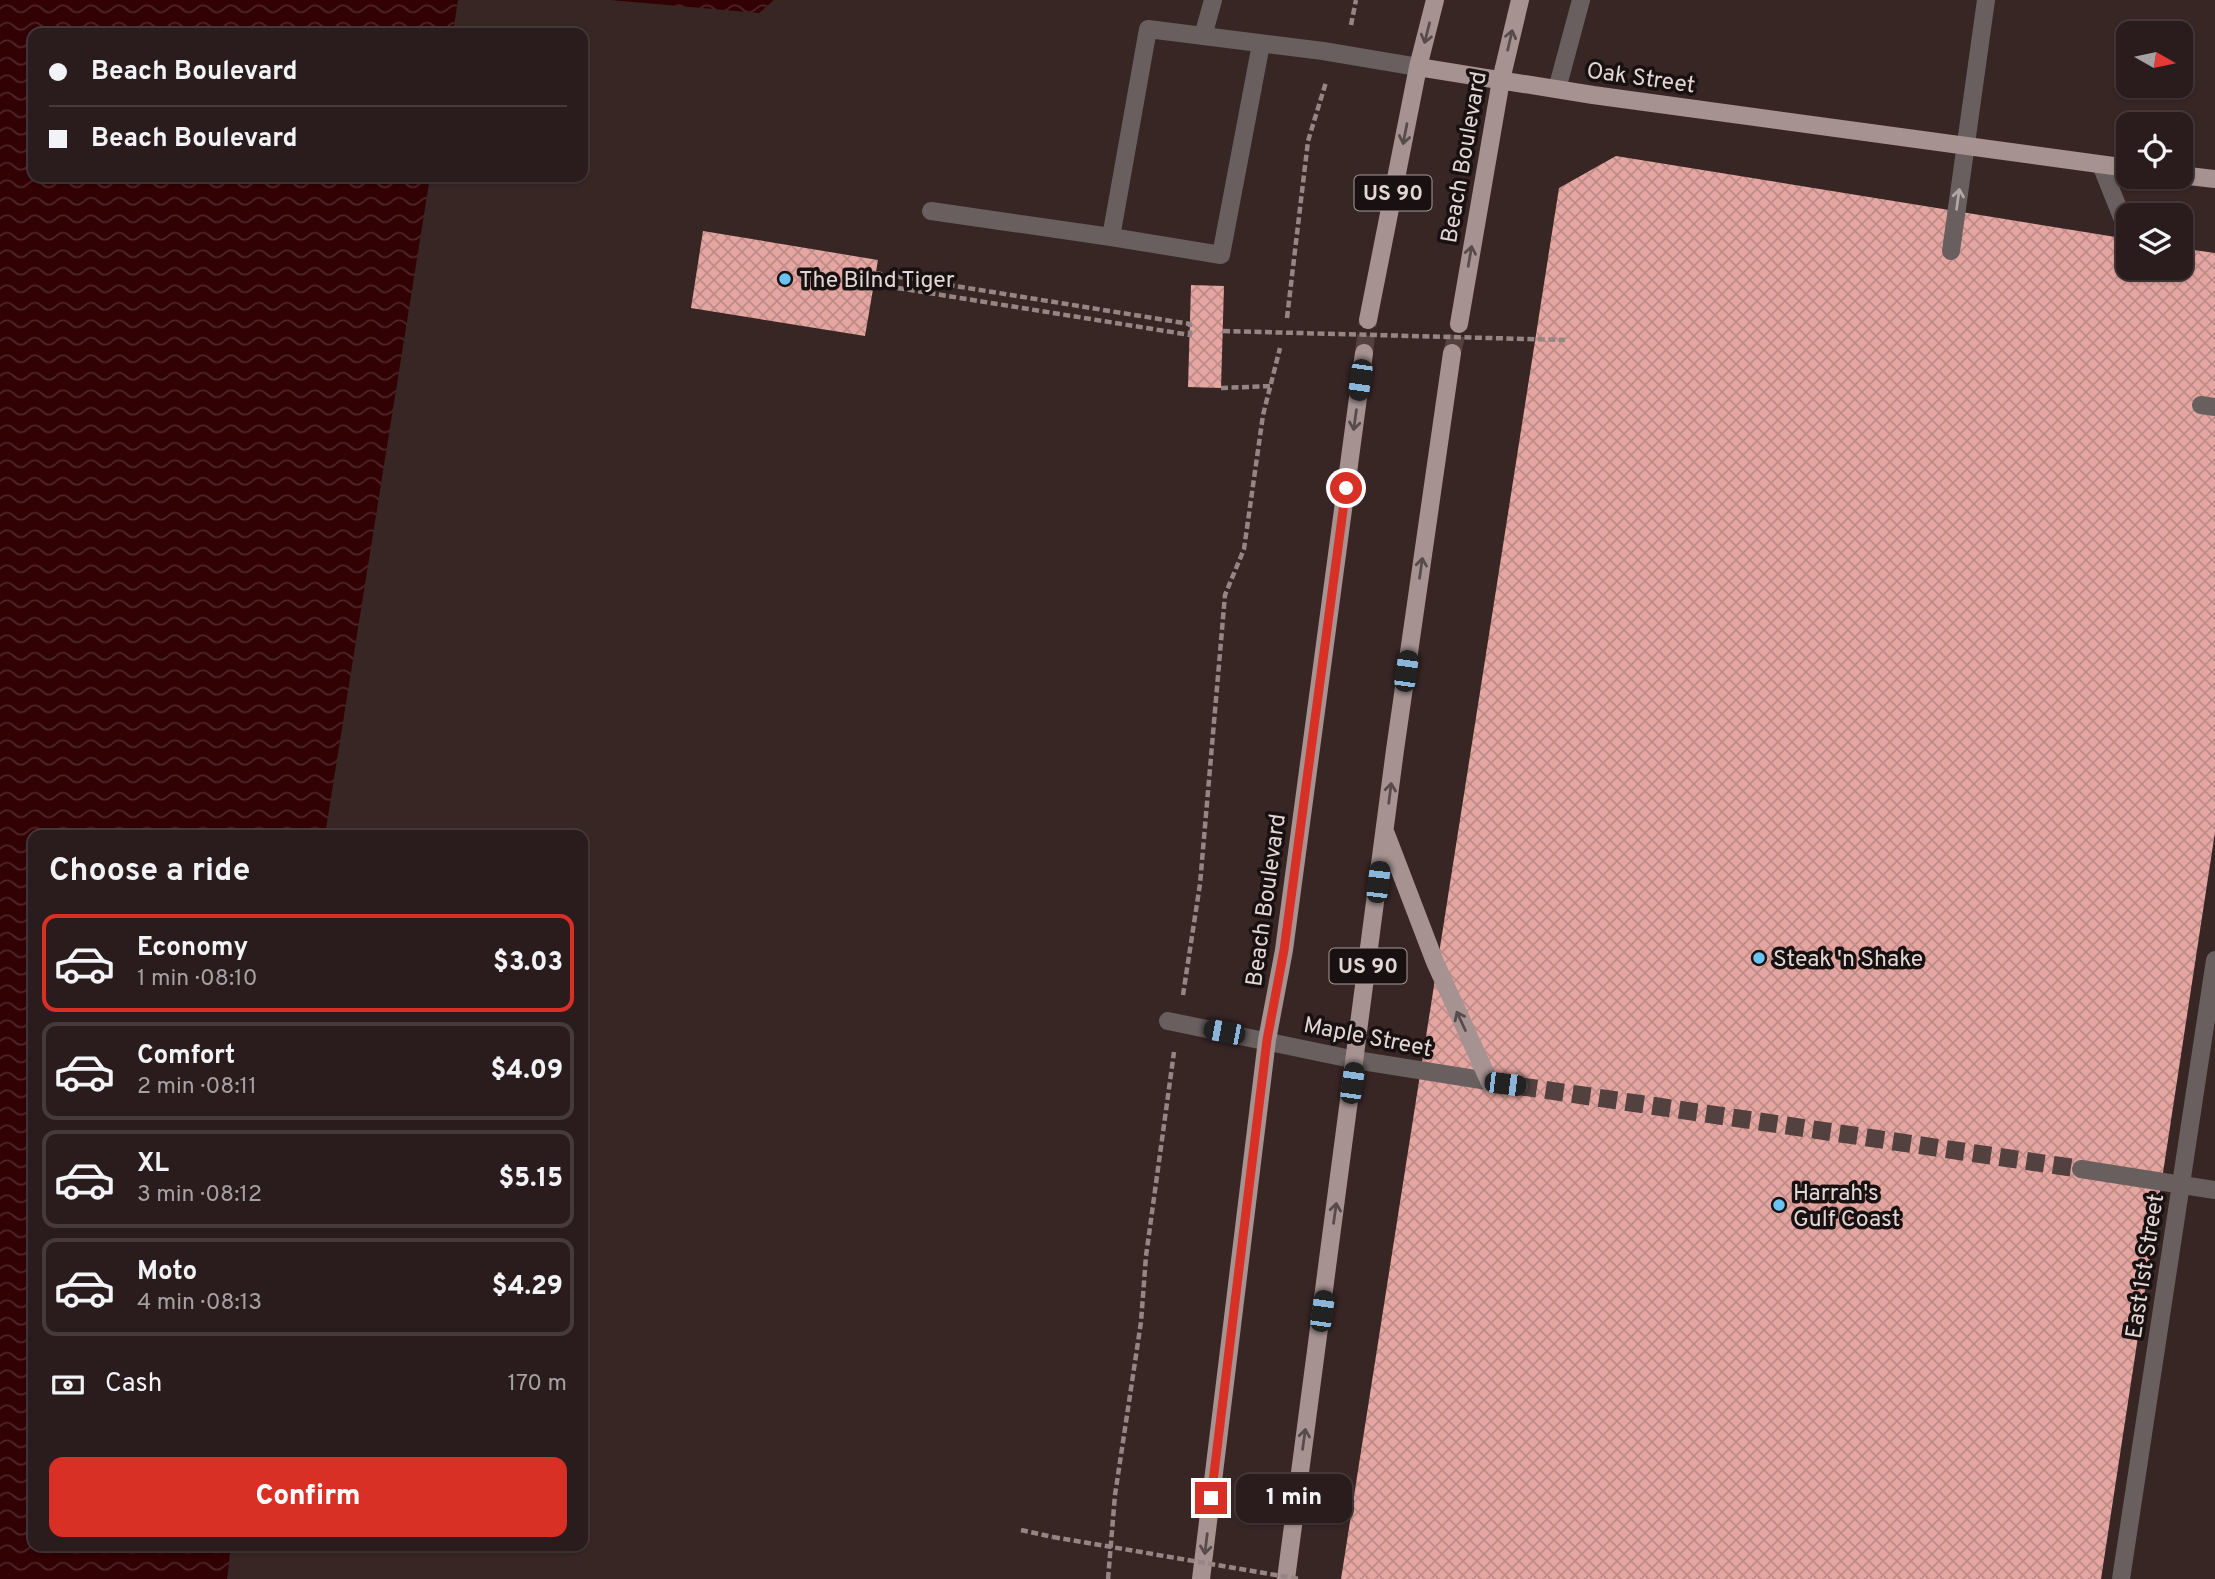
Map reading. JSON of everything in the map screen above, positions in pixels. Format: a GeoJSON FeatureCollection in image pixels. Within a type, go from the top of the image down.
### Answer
{"type":"FeatureCollection","features":[{"type":"Feature","properties":{"kind":"main road","name":"US 90"},"geometry":{"type":"LineString","coordinates":[[1368,320],[1418,67],[1434,0]]}},
{"type":"Feature","properties":{"kind":"main road","name":"Beach Boulevard"},"geometry":{"type":"LineString","coordinates":[[1459,324],[1501,80],[1520,0]]}},
{"type":"Feature","properties":{"kind":"main road","name":"Oak Street"},"geometry":{"type":"LineString","coordinates":[[1418,67],[1557,89],[2116,167]]}},
{"type":"Feature","properties":{"kind":"main road"},"geometry":{"type":"LineString","coordinates":[[2193,176],[2215,179]]}},
{"type":"Feature","properties":{"kind":"main road","name":"Beach Boulevard"},"geometry":{"type":"LineString","coordinates":[[1201,1579],[1267,1040],[1286,937],[1364,353]]}},
{"type":"Feature","properties":{"kind":"main road","name":"US 90"},"geometry":{"type":"LineString","coordinates":[[1286,1579],[1385,831],[1452,353]]}},
{"type":"Feature","properties":{"kind":"main road"},"geometry":{"type":"LineString","coordinates":[[1385,831],[1435,962],[1490,1083]]}},
{"type":"Feature","properties":{"kind":"street"},"geometry":{"type":"LineString","coordinates":[[1203,36],[1213,0]]}},
{"type":"Feature","properties":{"kind":"street"},"geometry":{"type":"LineString","coordinates":[[1557,89],[1580,0]]}},
{"type":"Feature","properties":{"kind":"street"},"geometry":{"type":"LineString","coordinates":[[1951,251],[1986,0]]}},
{"type":"Feature","properties":{"kind":"street","name":"Oak Street"},"geometry":{"type":"LineString","coordinates":[[1111,237],[1148,29],[1418,67]]}},
{"type":"Feature","properties":{"kind":"street"},"geometry":{"type":"LineString","coordinates":[[931,211],[1221,256],[1261,44]]}},
{"type":"Feature","properties":{"kind":"street"},"geometry":{"type":"LineString","coordinates":[[2101,165],[2116,203]]}},
{"type":"Feature","properties":{"kind":"street","name":"East 1st Street"},"geometry":{"type":"LineString","coordinates":[[2121,1579],[2215,960]]}},
{"type":"Feature","properties":{"kind":"street","name":"Maple Street"},"geometry":{"type":"LineString","coordinates":[[1168,1021],[1356,1060],[1519,1086]]}},
{"type":"Feature","properties":{"kind":"street"},"geometry":{"type":"LineString","coordinates":[[2081,1169],[2215,1190]]}},
{"type":"Feature","properties":{"kind":"path"},"geometry":{"type":"LineString","coordinates":[[1351,24],[1356,0]]}},
{"type":"Feature","properties":{"kind":"path"},"geometry":{"type":"LineString","coordinates":[[1287,318],[1308,141],[1327,81]]}},
{"type":"Feature","properties":{"kind":"path"},"geometry":{"type":"LineString","coordinates":[[875,273],[1190,324],[1190,335],[956,297],[873,284],[875,273]]}},
{"type":"Feature","properties":{"kind":"path"},"geometry":{"type":"LineString","coordinates":[[1223,331],[1565,340]]}},
{"type":"Feature","properties":{"kind":"path"},"geometry":{"type":"LineString","coordinates":[[1184,979],[1199,884],[1225,595],[1244,549],[1263,415],[1280,348]]}},
{"type":"Feature","properties":{"kind":"path"},"geometry":{"type":"LineString","coordinates":[[1221,388],[1271,386]]}},
{"type":"Feature","properties":{"kind":"path"},"geometry":{"type":"LineString","coordinates":[[1108,1579],[1115,1495],[1141,1322],[1146,1256],[1175,1049]]}},
{"type":"Feature","properties":{"kind":"path"},"geometry":{"type":"LineString","coordinates":[[1021,1530],[1299,1579]]}},
{"type":"Feature","properties":{"kind":"water"},"geometry":{"type":"Polygon","coordinates":[[[0,0],[458,0],[454,28],[28,28],[28,182],[429,182],[326,830],[28,830],[28,1551],[230,1551],[227,1579],[0,1579],[0,0]]]}},
{"type":"Feature","properties":{"kind":"water"},"geometry":{"type":"Polygon","coordinates":[[[610,0],[774,0],[759,13],[610,0]]]}},
{"type":"Feature","properties":{"kind":"building","name":"Harrah's Gulf Coast"},"geometry":{"type":"Polygon","coordinates":[[[1616,156],[2116,237],[2116,280],[2193,280],[2193,250],[2215,253],[2215,832],[2101,1579],[1341,1579],[1559,188],[1616,156]]]}},
{"type":"Feature","properties":{"kind":"building","name":"The Bilnd Tiger"},"geometry":{"type":"Polygon","coordinates":[[[703,231],[878,260],[865,336],[691,308],[703,231]]]}},
{"type":"Feature","properties":{"kind":"building"},"geometry":{"type":"Polygon","coordinates":[[[1191,285],[1224,286],[1221,388],[1188,387],[1191,285]]]}},
{"type":"Feature","properties":{"kind":"tunnel"},"geometry":{"type":"LineString","coordinates":[[1364,353],[1368,320]]}},
{"type":"Feature","properties":{"kind":"tunnel"},"geometry":{"type":"LineString","coordinates":[[1452,353],[1459,324]]}},
{"type":"Feature","properties":{"kind":"tunnel"},"geometry":{"type":"LineString","coordinates":[[1519,1086],[2081,1169]]}},
{"type":"Feature","properties":{"kind":"place","name":"The Bilnd Tiger"},"geometry":{"type":"Point","coordinates":[785,279]}},
{"type":"Feature","properties":{"kind":"place","name":"Steak 'n Shake"},"geometry":{"type":"Point","coordinates":[1759,958]}},
{"type":"Feature","properties":{"kind":"place","name":"Harrah's Gulf Coast"},"geometry":{"type":"Point","coordinates":[1779,1205]}},
{"type":"Feature","properties":{"kind":"route"},"geometry":{"type":"LineString","coordinates":[[1211,1498],[1267,1040],[1284,950],[1346,488]]}}]}
